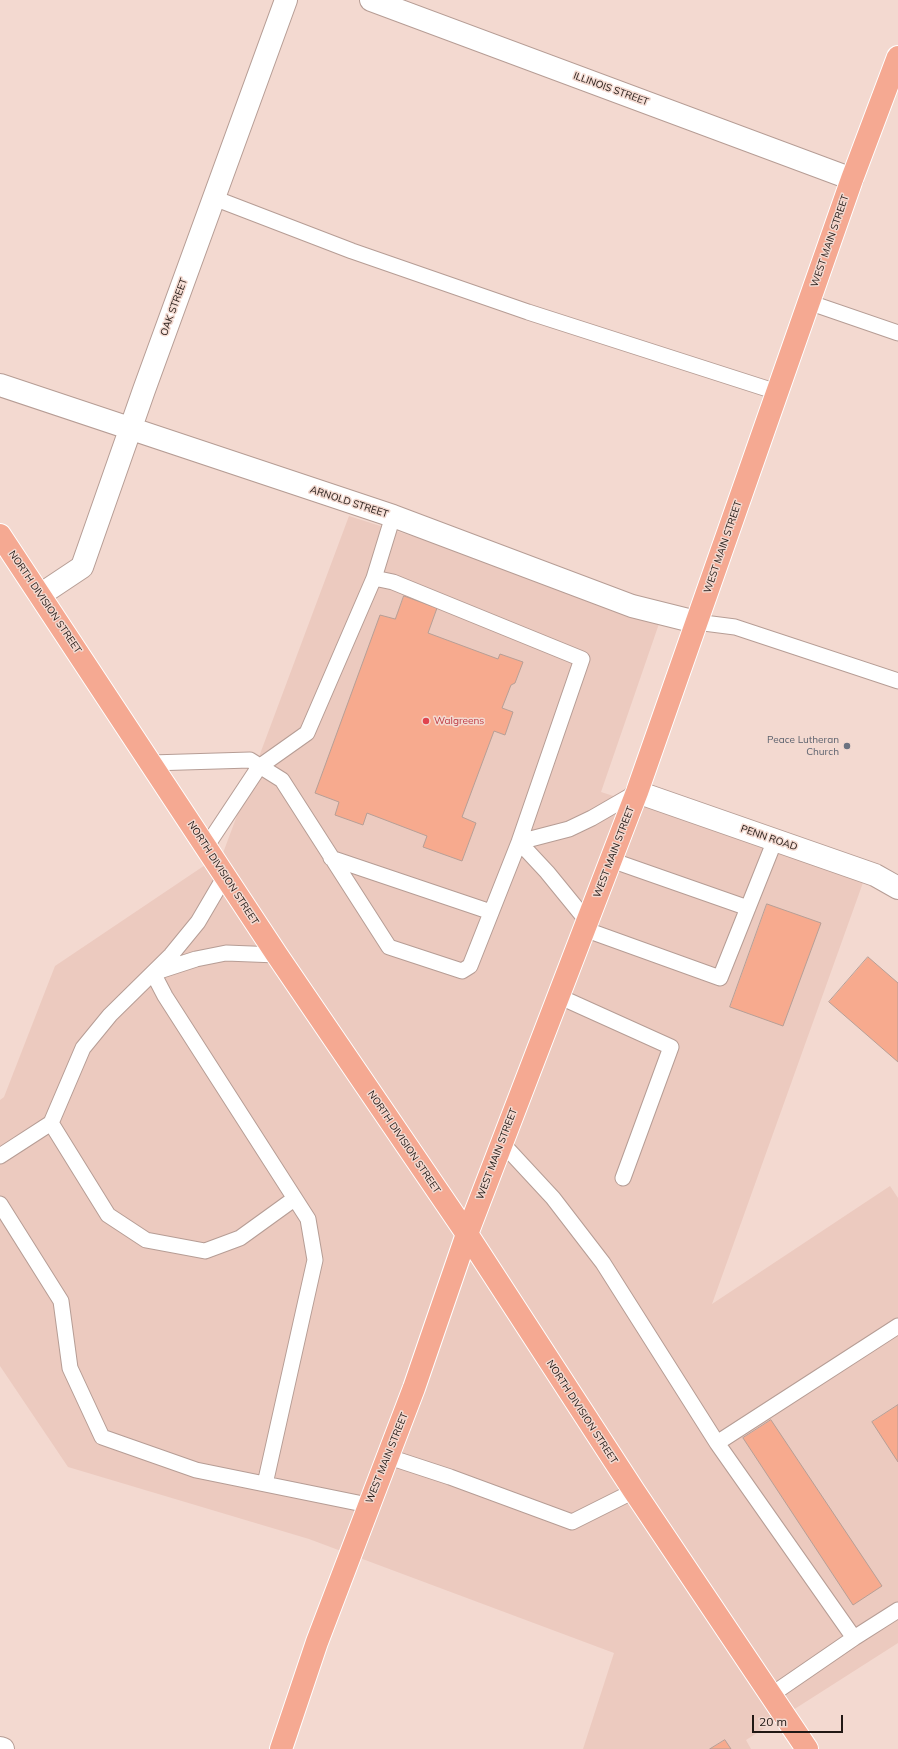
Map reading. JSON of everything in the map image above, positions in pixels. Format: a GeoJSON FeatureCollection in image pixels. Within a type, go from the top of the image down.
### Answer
{"type":"FeatureCollection","features":[{"type":"Feature","properties":{"kind":"main road","name":"WEST MAIN STREET"},"geometry":{"type":"LineString","coordinates":[[281,1749],[317,1642],[368,1505],[389,1457],[438,1322],[467,1234],[637,792],[808,302],[898,57]]}},
{"type":"Feature","properties":{"kind":"main road","name":"NORTH DIVISION STREET"},"geometry":{"type":"LineString","coordinates":[[0,535],[277,955],[467,1234],[634,1491],[806,1749]]}},
{"type":"Feature","properties":{"kind":"street","name":"OAK STREET"},"geometry":{"type":"LineString","coordinates":[[40,595],[82,567],[130,430],[286,0]]}},
{"type":"Feature","properties":{"kind":"street","name":"ILLINOIS STREET"},"geometry":{"type":"LineString","coordinates":[[371,0],[852,179]]}},
{"type":"Feature","properties":{"kind":"street","name":"ARNOLD STREET"},"geometry":{"type":"LineString","coordinates":[[0,385],[130,430],[393,516],[632,606],[696,622]]}},
{"type":"Feature","properties":{"kind":"street","name":"PENN ROAD"},"geometry":{"type":"LineString","coordinates":[[637,792],[875,875],[898,888]]}},
{"type":"Feature","properties":{"kind":"lane"},"geometry":{"type":"LineString","coordinates":[[214,198],[352,250],[528,312],[777,392]]}},
{"type":"Feature","properties":{"kind":"lane"},"geometry":{"type":"LineString","coordinates":[[808,302],[898,333]]}},
{"type":"Feature","properties":{"kind":"lane"},"geometry":{"type":"LineString","coordinates":[[206,847],[259,767],[307,733],[374,578],[393,516]]}},
{"type":"Feature","properties":{"kind":"lane"},"geometry":{"type":"LineString","coordinates":[[151,763],[250,760],[282,780],[389,947],[462,971],[470,966],[519,842],[582,658],[393,582],[374,578]]}},
{"type":"Feature","properties":{"kind":"lane"},"geometry":{"type":"LineString","coordinates":[[696,622],[735,627],[898,681]]}},
{"type":"Feature","properties":{"kind":"lane"},"geometry":{"type":"LineString","coordinates":[[519,842],[569,829],[592,818],[637,792]]}},
{"type":"Feature","properties":{"kind":"lane"},"geometry":{"type":"LineString","coordinates":[[519,842],[547,872],[586,925],[720,978],[775,840]]}},
{"type":"Feature","properties":{"kind":"lane"},"geometry":{"type":"LineString","coordinates":[[331,858],[491,912]]}},
{"type":"Feature","properties":{"kind":"lane"},"geometry":{"type":"LineString","coordinates":[[611,860],[748,908]]}},
{"type":"Feature","properties":{"kind":"lane"},"geometry":{"type":"LineString","coordinates":[[0,1156],[51,1123],[83,1048],[110,1015],[171,955],[198,922],[225,876]]}},
{"type":"Feature","properties":{"kind":"lane"},"geometry":{"type":"LineString","coordinates":[[153,973],[196,959],[226,953],[277,955]]}},
{"type":"Feature","properties":{"kind":"lane"},"geometry":{"type":"LineString","coordinates":[[153,973],[165,996],[308,1219],[315,1260],[265,1484]]}},
{"type":"Feature","properties":{"kind":"lane"},"geometry":{"type":"LineString","coordinates":[[558,996],[671,1047],[623,1178]]}},
{"type":"Feature","properties":{"kind":"lane"},"geometry":{"type":"LineString","coordinates":[[51,1123],[108,1215],[146,1240],[205,1251],[240,1238],[294,1199]]}},
{"type":"Feature","properties":{"kind":"lane"},"geometry":{"type":"LineString","coordinates":[[502,1142],[553,1198],[603,1263],[717,1443],[854,1638]]}},
{"type":"Feature","properties":{"kind":"lane"},"geometry":{"type":"LineString","coordinates":[[0,1204],[61,1301],[70,1368],[102,1437],[196,1470],[368,1505]]}},
{"type":"Feature","properties":{"kind":"lane"},"geometry":{"type":"LineString","coordinates":[[717,1443],[898,1326]]}},
{"type":"Feature","properties":{"kind":"lane"},"geometry":{"type":"LineString","coordinates":[[389,1457],[572,1522],[634,1491]]}},
{"type":"Feature","properties":{"kind":"lane"},"geometry":{"type":"LineString","coordinates":[[771,1695],[854,1638],[898,1610]]}},
{"type":"Feature","properties":{"kind":"shaded area"},"geometry":{"type":"Polygon","coordinates":[[[349,516],[662,615],[601,792],[865,877],[712,1304],[890,1186],[898,1198],[898,1643],[746,1740],[751,1749],[583,1749],[614,1653],[309,1539],[68,1467],[0,1366],[0,1100],[4,1097],[55,966],[223,853],[349,516]]]}},
{"type":"Feature","properties":{"kind":"building","name":"Walgreens"},"geometry":{"type":"Polygon","coordinates":[[[404,596],[437,608],[428,633],[498,659],[500,654],[523,662],[515,683],[511,685],[502,708],[513,712],[505,735],[494,731],[462,817],[476,823],[462,861],[423,847],[427,836],[367,813],[363,825],[335,815],[339,802],[315,793],[380,615],[395,619],[404,596]]]}},
{"type":"Feature","properties":{"kind":"building"},"geometry":{"type":"Polygon","coordinates":[[[767,904],[821,923],[783,1026],[730,1007],[767,904]]]}},
{"type":"Feature","properties":{"kind":"building"},"geometry":{"type":"Polygon","coordinates":[[[868,957],[898,983],[898,1062],[829,1002],[868,957]]]}},
{"type":"Feature","properties":{"kind":"building"},"geometry":{"type":"Polygon","coordinates":[[[898,1405],[898,1462],[872,1422],[898,1405]]]}},
{"type":"Feature","properties":{"kind":"building"},"geometry":{"type":"Polygon","coordinates":[[[771,1420],[882,1586],[853,1605],[743,1438],[771,1420]]]}},
{"type":"Feature","properties":{"kind":"building"},"geometry":{"type":"Polygon","coordinates":[[[725,1740],[731,1749],[710,1749],[725,1740]]]}},
{"type":"Feature","properties":{"kind":"place","name":"Walgreens"},"geometry":{"type":"Point","coordinates":[426,721]}},
{"type":"Feature","properties":{"kind":"place","name":"Peace Lutheran Church"},"geometry":{"type":"Point","coordinates":[847,746]}}]}
